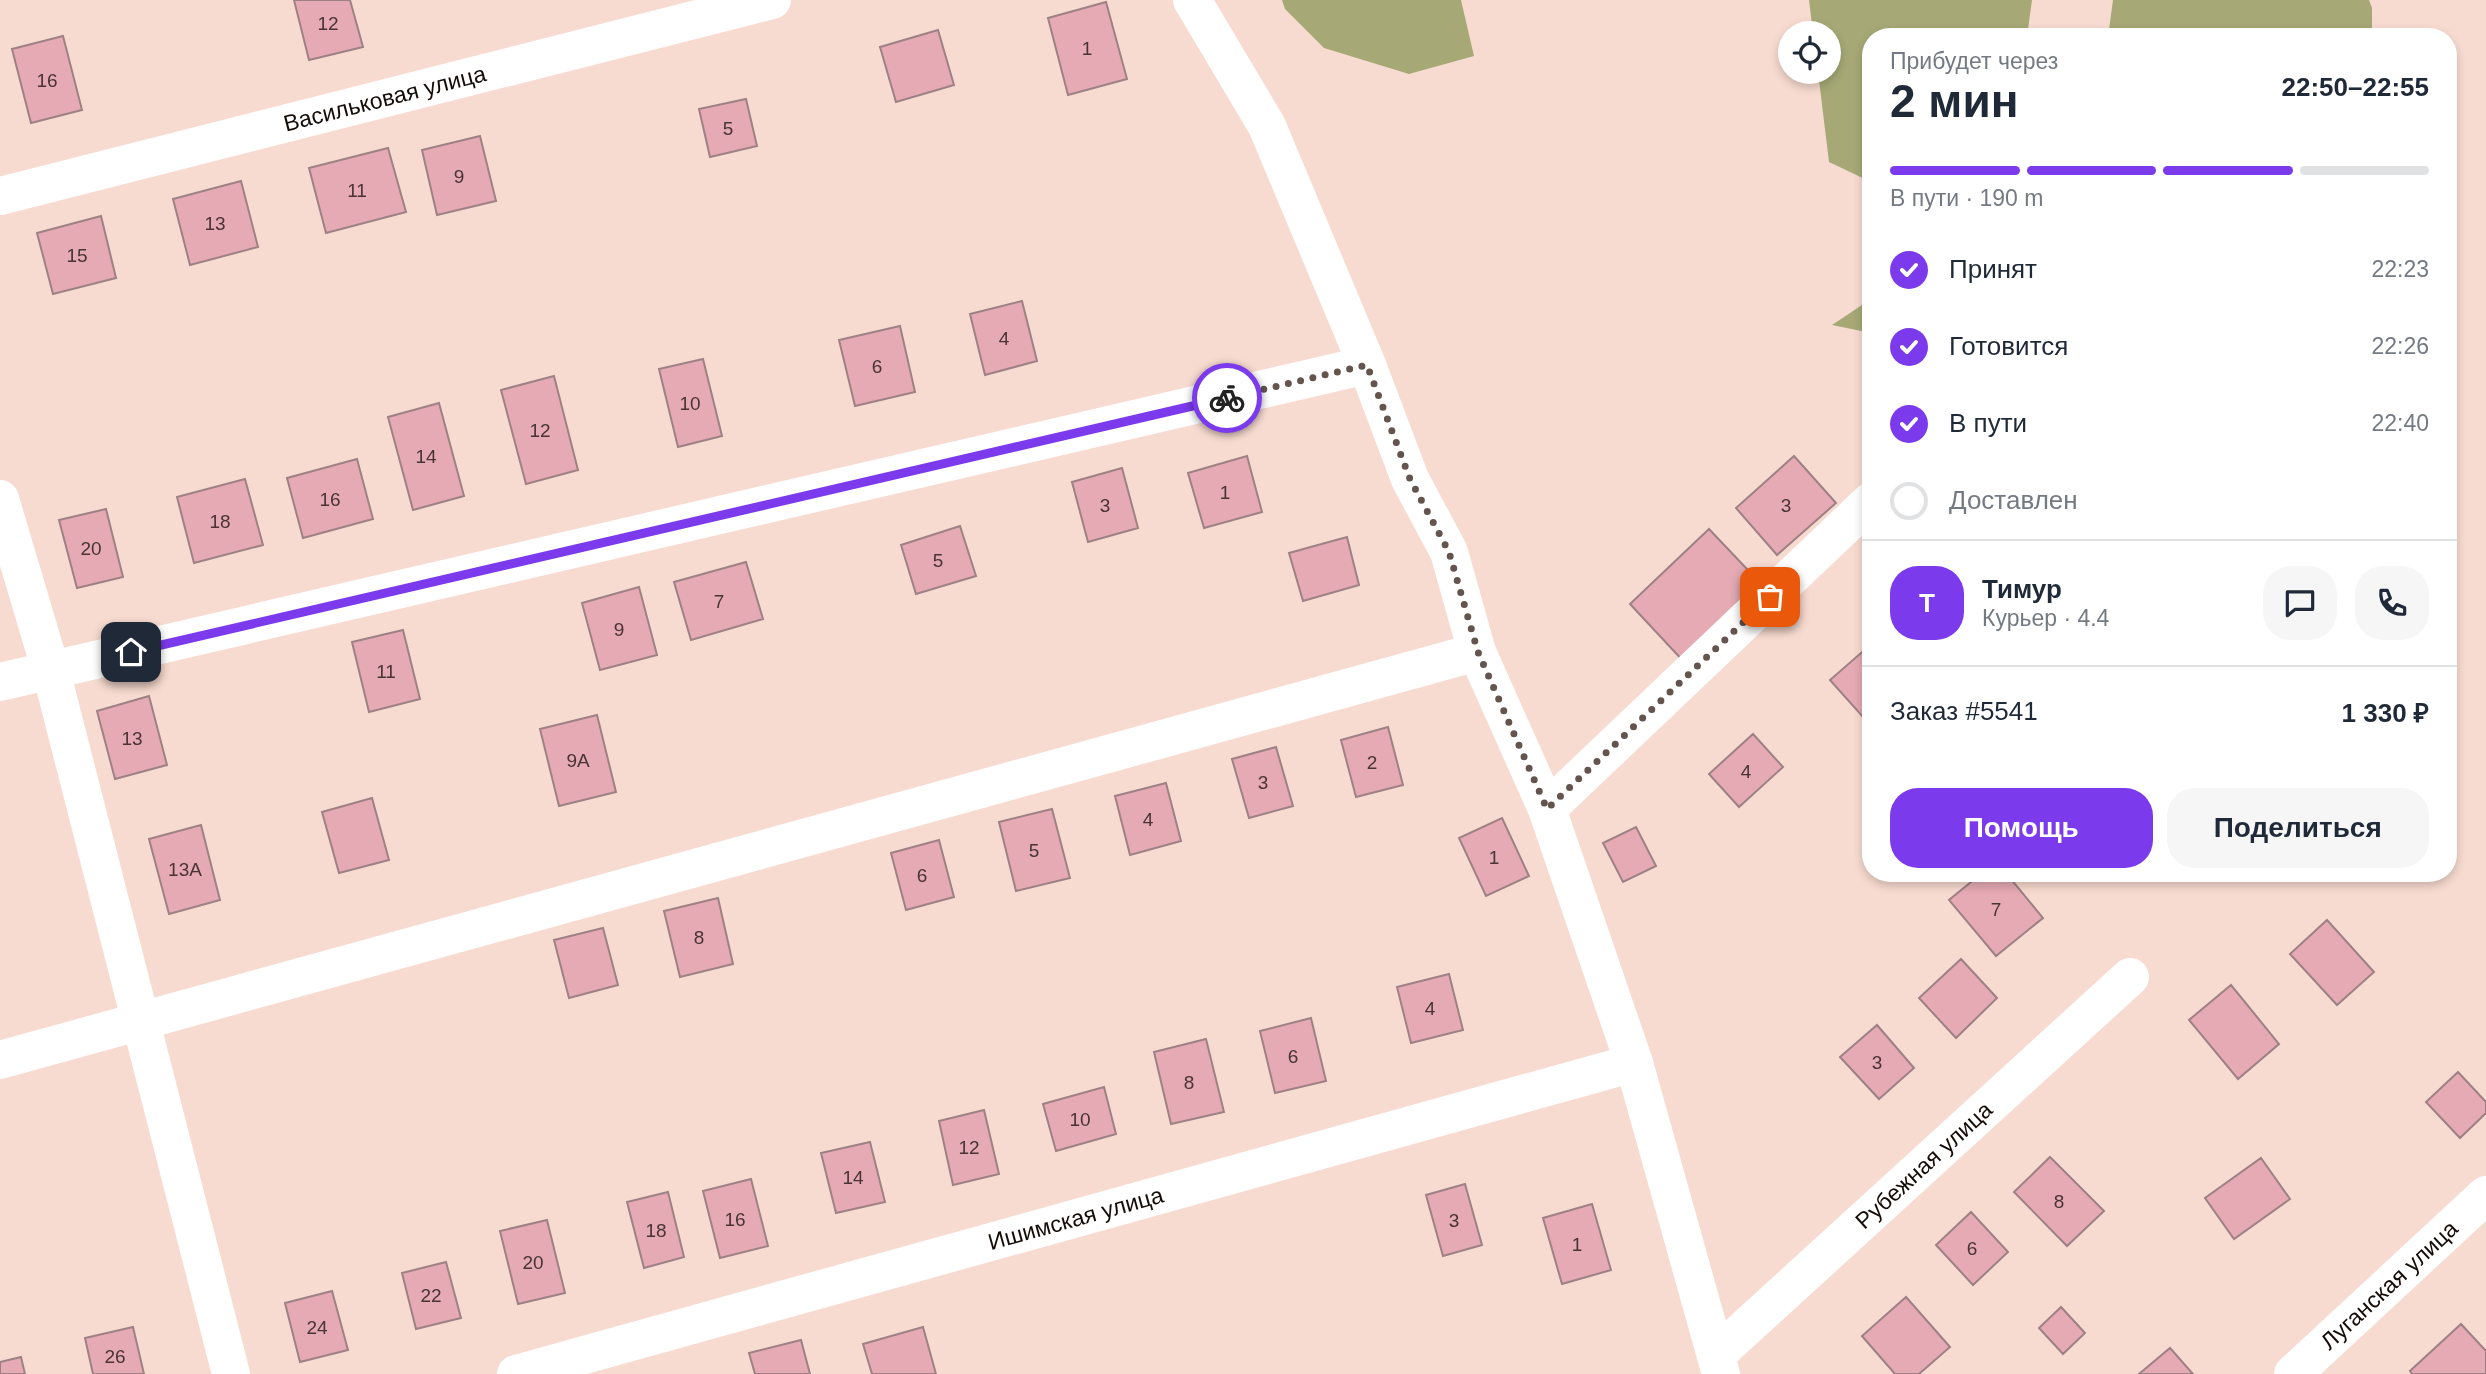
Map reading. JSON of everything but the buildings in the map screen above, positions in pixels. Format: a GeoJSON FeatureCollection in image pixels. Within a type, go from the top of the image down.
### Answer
{"type":"FeatureCollection","features":[{"type":"Feature","properties":{"kind":"street","name":"Васильковая улица"},"geometry":{"type":"LineString","coordinates":[[0,196],[772,0]]}},
{"type":"Feature","properties":{"kind":"street"},"geometry":{"type":"LineString","coordinates":[[1192,0],[1267,125],[1367,365],[1410,479],[1449,552],[1478,652],[1547,809],[1634,1063],[1719,1364]]}},
{"type":"Feature","properties":{"kind":"street"},"geometry":{"type":"LineString","coordinates":[[0,682],[1367,365]]}},
{"type":"Feature","properties":{"kind":"street"},"geometry":{"type":"LineString","coordinates":[[0,499],[51,671],[143,1021],[231,1374]]}},
{"type":"Feature","properties":{"kind":"street"},"geometry":{"type":"LineString","coordinates":[[1547,809],[1862,510]]}},
{"type":"Feature","properties":{"kind":"street"},"geometry":{"type":"LineString","coordinates":[[0,1060],[1478,652]]}},
{"type":"Feature","properties":{"kind":"street","name":"Рубежная улица"},"geometry":{"type":"LineString","coordinates":[[1719,1364],[2130,977]]}},
{"type":"Feature","properties":{"kind":"street","name":"Ишимская улица"},"geometry":{"type":"LineString","coordinates":[[516,1374],[1634,1063]]}},
{"type":"Feature","properties":{"kind":"street","name":"Луганская улица"},"geometry":{"type":"LineString","coordinates":[[2293,1374],[2486,1195]]}},
{"type":"Feature","properties":{"kind":"green space"},"geometry":{"type":"Polygon","coordinates":[[[1282,0],[1461,0],[1474,56],[1409,74],[1324,48],[1285,9],[1282,0]]]}},
{"type":"Feature","properties":{"kind":"green space"},"geometry":{"type":"Polygon","coordinates":[[[1809,0],[2032,0],[2028,28],[1862,28],[1862,178],[1829,162],[1819,84],[1841,84],[1841,21],[1812,21],[1809,0]]]}},
{"type":"Feature","properties":{"kind":"green space"},"geometry":{"type":"Polygon","coordinates":[[[2113,0],[2369,0],[2372,8],[2372,28],[2109,28],[2113,0]]]}},
{"type":"Feature","properties":{"kind":"green space"},"geometry":{"type":"Polygon","coordinates":[[[1862,305],[1862,331],[1832,325],[1862,305]]]}},
{"type":"Feature","properties":{"kind":"way so far"},"geometry":{"type":"LineString","coordinates":[[1227,398],[1367,365],[1410,479],[1449,552],[1478,652],[1547,809],[1770,597]]}},
{"type":"Feature","properties":{"kind":"route"},"geometry":{"type":"LineString","coordinates":[[131,652],[1227,398]]}}]}
